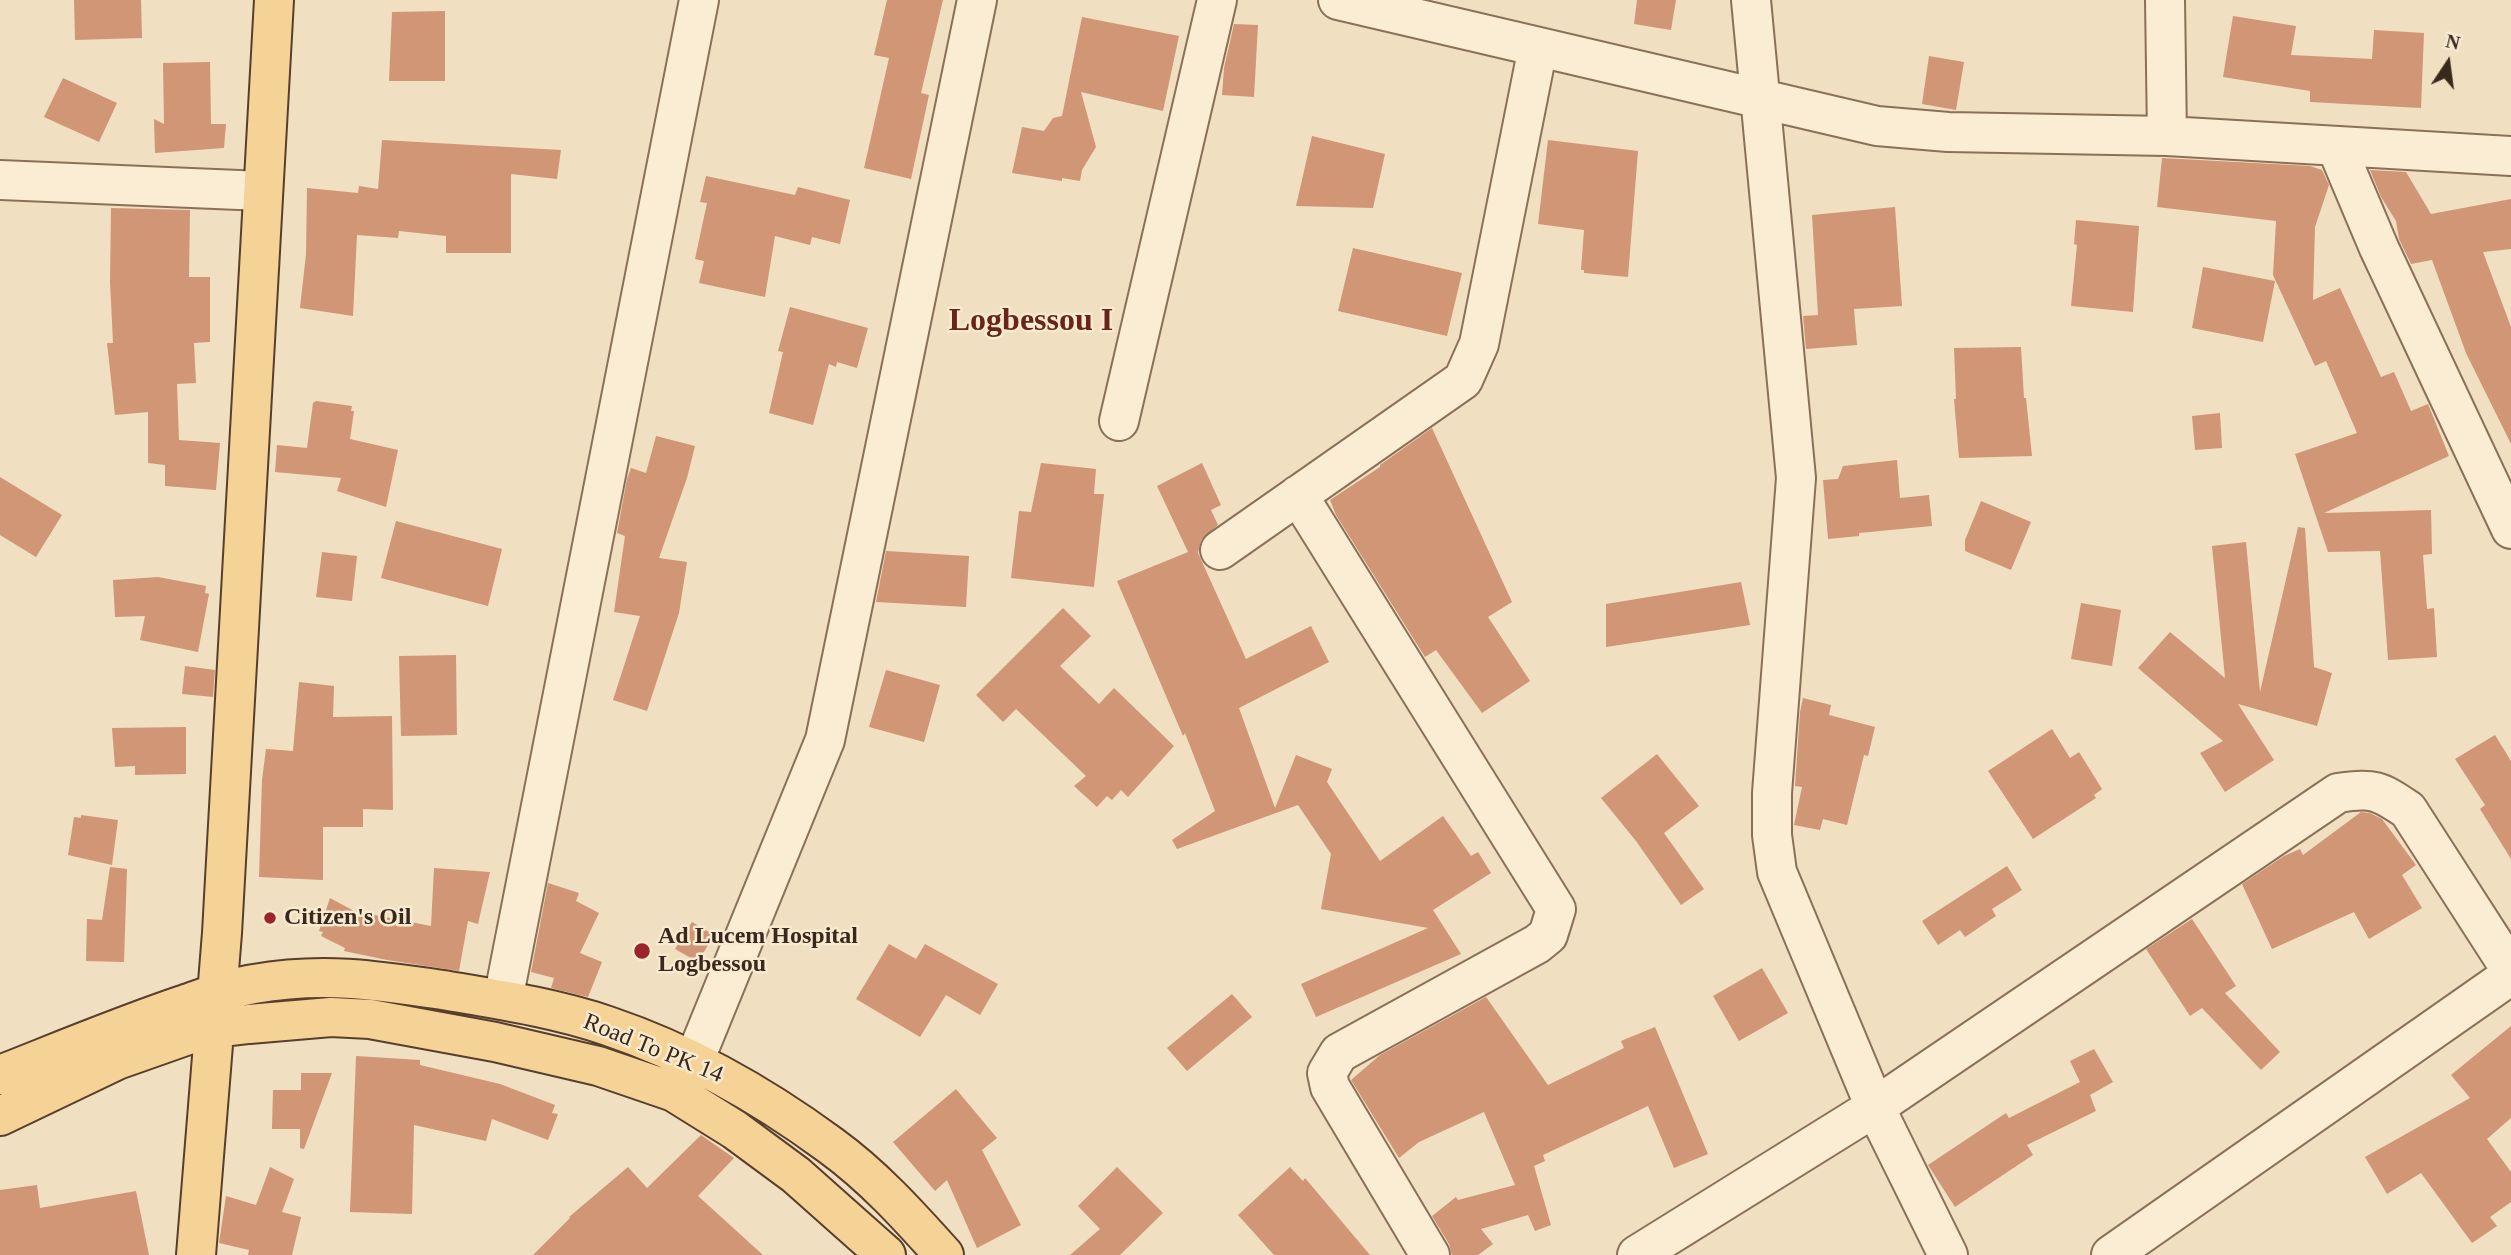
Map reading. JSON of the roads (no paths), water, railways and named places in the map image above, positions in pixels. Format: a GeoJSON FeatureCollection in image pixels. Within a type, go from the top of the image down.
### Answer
{"type":"FeatureCollection","features":[{"type":"Feature","properties":{"kind":"main road"},"geometry":{"type":"LineString","coordinates":[[196,1255],[217,1010],[274,0]]}},
{"type":"Feature","properties":{"kind":"main road","name":"Road To PK 14"},"geometry":{"type":"LineString","coordinates":[[217,1010],[254,984],[332,976],[503,1000],[606,1025],[694,1060],[753,1093],[832,1146],[901,1207],[944,1255]]}},
{"type":"Feature","properties":{"kind":"main road"},"geometry":{"type":"LineString","coordinates":[[0,1075],[155,1014],[217,1010]]}},
{"type":"Feature","properties":{"kind":"main road"},"geometry":{"type":"LineString","coordinates":[[0,1116],[117,1060],[166,1041],[217,1010]]}},
{"type":"Feature","properties":{"kind":"main road","name":"Road To PK 14"},"geometry":{"type":"LineString","coordinates":[[217,1010],[307,1019],[370,1019],[495,1042],[598,1066],[674,1092],[735,1130],[796,1175],[886,1255]]}},
{"type":"Feature","properties":{"kind":"street"},"geometry":{"type":"LineString","coordinates":[[503,1000],[699,0]]}},
{"type":"Feature","properties":{"kind":"street"},"geometry":{"type":"LineString","coordinates":[[694,1060],[825,740],[977,0]]}},
{"type":"Feature","properties":{"kind":"street"},"geometry":{"type":"LineString","coordinates":[[1119,421],[1217,0]]}},
{"type":"Feature","properties":{"kind":"street"},"geometry":{"type":"LineString","coordinates":[[1338,0],[1877,126],[1961,132],[2167,136],[2511,156]]}},
{"type":"Feature","properties":{"kind":"street"},"geometry":{"type":"LineString","coordinates":[[1751,0],[1796,478],[1772,793],[1772,835],[1777,872],[1875,1107],[1948,1255]]}},
{"type":"Feature","properties":{"kind":"street"},"geometry":{"type":"LineString","coordinates":[[2165,0],[2167,136]]}},
{"type":"Feature","properties":{"kind":"street"},"geometry":{"type":"LineString","coordinates":[[1220,550],[1463,380],[1479,344],[1538,47]]}},
{"type":"Feature","properties":{"kind":"street"},"geometry":{"type":"LineString","coordinates":[[2336,146],[2379,248],[2511,529]]}},
{"type":"Feature","properties":{"kind":"street"},"geometry":{"type":"LineString","coordinates":[[0,180],[263,191]]}},
{"type":"Feature","properties":{"kind":"street"},"geometry":{"type":"LineString","coordinates":[[1298,495],[1556,909],[1548,935],[1537,944],[1339,1053],[1327,1073],[1330,1087],[1429,1255]]}},
{"type":"Feature","properties":{"kind":"street"},"geometry":{"type":"LineString","coordinates":[[1637,1255],[1875,1107],[2338,793],[2361,789],[2382,793],[2408,810],[2511,972],[2111,1255]]}},
{"type":"Feature","properties":{"kind":"place","name":"Citizen's Oil"},"geometry":{"type":"Point","coordinates":[270,918]}},
{"type":"Feature","properties":{"kind":"place","name":"Ad Lucem Hospital Logbessou"},"geometry":{"type":"Point","coordinates":[642,951]}},
{"type":"Feature","properties":{"kind":"district","name":"Logbessou I"},"geometry":{"type":"Point","coordinates":[1031,322]}}]}
